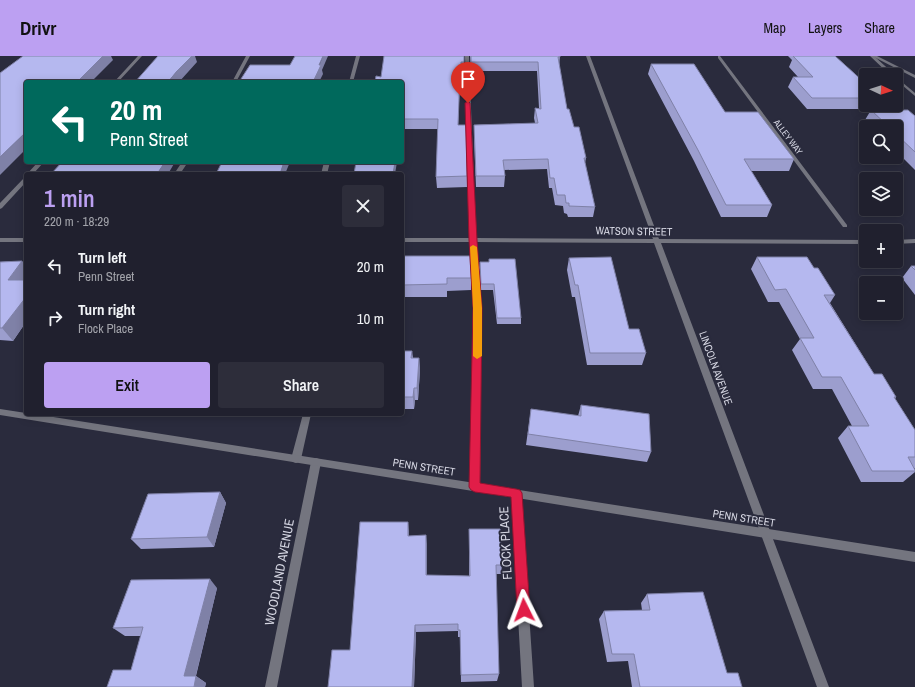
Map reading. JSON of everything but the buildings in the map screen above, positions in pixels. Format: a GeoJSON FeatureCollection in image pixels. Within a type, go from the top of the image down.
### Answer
{"type":"FeatureCollection","features":[{"type":"Feature","properties":{"kind":"street"},"geometry":{"type":"LineString","coordinates":[[118,80],[140,56]]}},
{"type":"Feature","properties":{"kind":"street"},"geometry":{"type":"LineString","coordinates":[[235,80],[248,56]]}},
{"type":"Feature","properties":{"kind":"street"},"geometry":{"type":"LineString","coordinates":[[352,80],[358,56]]}},
{"type":"Feature","properties":{"kind":"street"},"geometry":{"type":"LineString","coordinates":[[467,56],[473,240],[477,308],[475,487]]}},
{"type":"Feature","properties":{"kind":"street","name":"LINCOLN AVENUE"},"geometry":{"type":"LineString","coordinates":[[588,56],[823,687]]}},
{"type":"Feature","properties":{"kind":"street"},"geometry":{"type":"LineString","coordinates":[[873,56],[886,68]]}},
{"type":"Feature","properties":{"kind":"street"},"geometry":{"type":"LineString","coordinates":[[873,56],[915,77]]}},
{"type":"Feature","properties":{"kind":"street","name":"ALLEY WAY"},"geometry":{"type":"LineString","coordinates":[[719,57],[845,226]]}},
{"type":"Feature","properties":{"kind":"street"},"geometry":{"type":"LineString","coordinates":[[903,84],[915,95]]}},
{"type":"Feature","properties":{"kind":"street"},"geometry":{"type":"LineString","coordinates":[[32,172],[40,164]]}},
{"type":"Feature","properties":{"kind":"street"},"geometry":{"type":"LineString","coordinates":[[0,207],[24,181]]}},
{"type":"Feature","properties":{"kind":"street"},"geometry":{"type":"LineString","coordinates":[[0,240],[24,240]]}},
{"type":"Feature","properties":{"kind":"street","name":"WATSON STREET"},"geometry":{"type":"LineString","coordinates":[[404,240],[859,242]]}},
{"type":"Feature","properties":{"kind":"street"},"geometry":{"type":"LineString","coordinates":[[903,242],[915,241]]}},
{"type":"Feature","properties":{"kind":"street","name":"PENN STREET"},"geometry":{"type":"LineString","coordinates":[[0,412],[24,416]]}},
{"type":"Feature","properties":{"kind":"street","name":"PENN STREET"},"geometry":{"type":"LineString","coordinates":[[25,416],[915,557]]}},
{"type":"Feature","properties":{"kind":"street"},"geometry":{"type":"LineString","coordinates":[[296,459],[307,416]]}},
{"type":"Feature","properties":{"kind":"street","name":"WOODLAND AVENUE"},"geometry":{"type":"LineString","coordinates":[[271,687],[316,462]]}},
{"type":"Feature","properties":{"kind":"street","name":"FLOCK PLACE"},"geometry":{"type":"LineString","coordinates":[[516,493],[528,687]]}},
{"type":"Feature","properties":{"kind":"slow traffic"},"geometry":{"type":"LineString","coordinates":[[473,247],[477,308],[477,356]]}},
{"type":"Feature","properties":{"kind":"route"},"geometry":{"type":"LineString","coordinates":[[468,103],[477,308],[475,487],[516,493],[524,610]]}}]}
